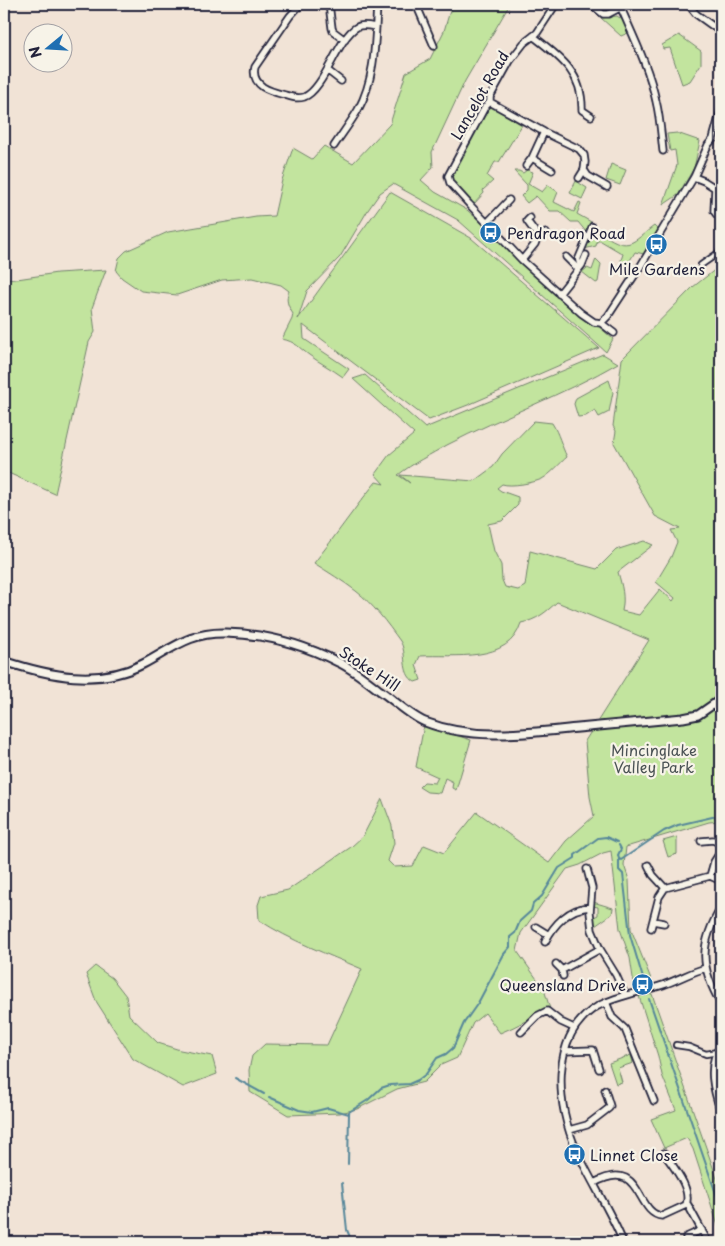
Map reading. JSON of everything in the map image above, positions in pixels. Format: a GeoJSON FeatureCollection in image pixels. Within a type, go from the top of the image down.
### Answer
{"type":"FeatureCollection","features":[{"type":"Feature","properties":{"kind":"street"},"geometry":{"type":"LineString","coordinates":[[301,4],[255,67],[254,76],[261,86],[268,90],[300,98],[311,92],[345,40],[357,26],[376,27]]}},
{"type":"Feature","properties":{"kind":"street"},"geometry":{"type":"LineString","coordinates":[[329,4],[333,31],[345,40]]}},
{"type":"Feature","properties":{"kind":"street"},"geometry":{"type":"LineString","coordinates":[[334,146],[358,110],[368,85],[374,57],[378,4]]}},
{"type":"Feature","properties":{"kind":"street"},"geometry":{"type":"LineString","coordinates":[[416,4],[433,34],[434,46]]}},
{"type":"Feature","properties":{"kind":"street","name":"Lancelot Road"},"geometry":{"type":"LineString","coordinates":[[487,223],[448,179],[448,174],[485,107],[490,102],[490,97],[510,61],[524,43],[533,36],[556,4]]}},
{"type":"Feature","properties":{"kind":"street"},"geometry":{"type":"LineString","coordinates":[[590,4],[603,14],[608,14],[627,4]]}},
{"type":"Feature","properties":{"kind":"street"},"geometry":{"type":"LineString","coordinates":[[688,4],[693,11],[721,32]]}},
{"type":"Feature","properties":{"kind":"street"},"geometry":{"type":"LineString","coordinates":[[621,8],[653,88],[660,118],[662,151]]}},
{"type":"Feature","properties":{"kind":"street"},"geometry":{"type":"LineString","coordinates":[[533,36],[569,67],[582,93],[582,110],[591,116]]}},
{"type":"Feature","properties":{"kind":"street"},"geometry":{"type":"LineString","coordinates":[[327,70],[341,82]]}},
{"type":"Feature","properties":{"kind":"street"},"geometry":{"type":"LineString","coordinates":[[490,102],[579,149],[584,155],[585,162],[584,170],[578,178]]}},
{"type":"Feature","properties":{"kind":"street"},"geometry":{"type":"LineString","coordinates":[[601,323],[608,316],[640,267],[718,135],[716,125],[721,110]]}},
{"type":"Feature","properties":{"kind":"street"},"geometry":{"type":"LineString","coordinates":[[526,166],[532,158],[544,132]]}},
{"type":"Feature","properties":{"kind":"street"},"geometry":{"type":"LineString","coordinates":[[532,158],[552,170]]}},
{"type":"Feature","properties":{"kind":"street"},"geometry":{"type":"LineString","coordinates":[[584,170],[588,176],[607,187]]}},
{"type":"Feature","properties":{"kind":"street"},"geometry":{"type":"LineString","coordinates":[[694,177],[718,188],[714,211],[721,215]]}},
{"type":"Feature","properties":{"kind":"street"},"geometry":{"type":"LineString","coordinates":[[509,200],[487,223],[522,260],[559,294],[594,322],[601,323],[614,333]]}},
{"type":"Feature","properties":{"kind":"street"},"geometry":{"type":"LineString","coordinates":[[530,218],[527,221],[538,236]]}},
{"type":"Feature","properties":{"kind":"street"},"geometry":{"type":"LineString","coordinates":[[579,268],[578,259],[592,226]]}},
{"type":"Feature","properties":{"kind":"street"},"geometry":{"type":"LineString","coordinates":[[538,236],[546,233]]}},
{"type":"Feature","properties":{"kind":"street"},"geometry":{"type":"LineString","coordinates":[[522,260],[536,244],[538,236]]}},
{"type":"Feature","properties":{"kind":"street"},"geometry":{"type":"LineString","coordinates":[[701,265],[721,251]]}},
{"type":"Feature","properties":{"kind":"street"},"geometry":{"type":"LineString","coordinates":[[559,294],[579,268],[586,255]]}},
{"type":"Feature","properties":{"kind":"street"},"geometry":{"type":"LineString","coordinates":[[566,257],[579,268]]}},
{"type":"Feature","properties":{"kind":"street","name":"Stoke Hill"},"geometry":{"type":"LineString","coordinates":[[4,661],[56,676],[106,676],[142,664],[176,644],[193,637],[215,633],[241,634],[310,649],[340,663],[424,722],[475,735],[537,732],[698,716],[721,699]]}},
{"type":"Feature","properties":{"kind":"street"},"geometry":{"type":"LineString","coordinates":[[701,841],[713,840],[721,844]]}},
{"type":"Feature","properties":{"kind":"street"},"geometry":{"type":"LineString","coordinates":[[710,876],[714,862],[721,851]]}},
{"type":"Feature","properties":{"kind":"street"},"geometry":{"type":"LineString","coordinates":[[656,866],[649,867],[659,883],[665,888]]}},
{"type":"Feature","properties":{"kind":"street"},"geometry":{"type":"LineString","coordinates":[[587,869],[592,888],[590,907],[592,930],[625,995]]}},
{"type":"Feature","properties":{"kind":"street"},"geometry":{"type":"LineString","coordinates":[[651,928],[659,898],[665,888],[710,876],[721,881]]}},
{"type":"Feature","properties":{"kind":"street"},"geometry":{"type":"LineString","coordinates":[[545,942],[566,915],[575,909],[590,907]]}},
{"type":"Feature","properties":{"kind":"street"},"geometry":{"type":"LineString","coordinates":[[721,908],[704,944],[704,959],[711,987],[721,1004]]}},
{"type":"Feature","properties":{"kind":"street"},"geometry":{"type":"LineString","coordinates":[[714,920],[721,924]]}},
{"type":"Feature","properties":{"kind":"street"},"geometry":{"type":"LineString","coordinates":[[653,921],[664,923]]}},
{"type":"Feature","properties":{"kind":"street"},"geometry":{"type":"LineString","coordinates":[[536,927],[548,936]]}},
{"type":"Feature","properties":{"kind":"street"},"geometry":{"type":"LineString","coordinates":[[556,964],[562,973],[600,949]]}},
{"type":"Feature","properties":{"kind":"street"},"geometry":{"type":"LineString","coordinates":[[623,1242],[576,1150],[569,1130],[561,1085],[565,1051],[574,1028],[592,1010],[625,995],[663,985],[706,968]]}},
{"type":"Feature","properties":{"kind":"street"},"geometry":{"type":"LineString","coordinates":[[606,1002],[612,1017],[625,1030],[654,1100]]}},
{"type":"Feature","properties":{"kind":"street"},"geometry":{"type":"LineString","coordinates":[[521,1032],[537,1016],[547,1012],[574,1028]]}},
{"type":"Feature","properties":{"kind":"street"},"geometry":{"type":"LineString","coordinates":[[676,1045],[706,1054],[714,1063]]}},
{"type":"Feature","properties":{"kind":"street"},"geometry":{"type":"LineString","coordinates":[[721,1046],[714,1063],[713,1081],[721,1112]]}},
{"type":"Feature","properties":{"kind":"street"},"geometry":{"type":"LineString","coordinates":[[565,1051],[593,1050],[599,1069]]}},
{"type":"Feature","properties":{"kind":"street"},"geometry":{"type":"LineString","coordinates":[[706,1054],[717,1052]]}},
{"type":"Feature","properties":{"kind":"street"},"geometry":{"type":"LineString","coordinates":[[569,1130],[586,1125],[609,1108],[605,1090]]}},
{"type":"Feature","properties":{"kind":"street"},"geometry":{"type":"LineString","coordinates":[[594,1183],[606,1177],[626,1178],[652,1212],[660,1217],[686,1205],[688,1199],[686,1191],[664,1154]]}},
{"type":"Feature","properties":{"kind":"street"},"geometry":{"type":"LineString","coordinates":[[686,1205],[691,1208],[708,1242]]}},
{"type":"Feature","properties":{"kind":"street"},"geometry":{"type":"LineString","coordinates":[[686,1237],[702,1230]]}},
{"type":"Feature","properties":{"kind":"green space"},"geometry":{"type":"Polygon","coordinates":[[[452,4],[510,4],[465,81],[432,152],[433,167],[421,180],[435,192],[467,210],[613,339],[606,352],[458,220],[393,184],[380,193],[340,257],[307,291],[298,319],[390,192],[471,238],[599,348],[429,420],[303,325],[304,339],[349,369],[343,377],[294,343],[282,339],[293,314],[288,303],[289,291],[281,285],[252,278],[222,280],[177,295],[141,291],[122,278],[116,271],[119,258],[126,251],[168,232],[256,217],[274,216],[282,180],[293,148],[312,159],[324,146],[353,163],[390,124],[406,73],[430,59],[444,31],[452,4]]]}},
{"type":"Feature","properties":{"kind":"green space"},"geometry":{"type":"Polygon","coordinates":[[[617,16],[623,20],[628,33],[621,36],[601,18],[617,16]]]}},
{"type":"Feature","properties":{"kind":"green space"},"geometry":{"type":"Polygon","coordinates":[[[679,35],[701,51],[701,64],[690,81],[682,84],[670,48],[663,49],[662,45],[679,35]]]}},
{"type":"Feature","properties":{"kind":"green space"},"geometry":{"type":"Polygon","coordinates":[[[489,105],[522,125],[499,162],[495,162],[487,176],[493,181],[483,190],[484,193],[473,205],[449,178],[489,105]]]}},
{"type":"Feature","properties":{"kind":"green space"},"geometry":{"type":"Polygon","coordinates":[[[677,133],[700,141],[694,168],[678,195],[663,205],[677,165],[675,150],[670,151],[667,134],[677,133]]]}},
{"type":"Feature","properties":{"kind":"green space"},"geometry":{"type":"Polygon","coordinates":[[[611,164],[626,170],[620,185],[606,180],[611,164]]]}},
{"type":"Feature","properties":{"kind":"green space"},"geometry":{"type":"Polygon","coordinates":[[[527,170],[533,172],[528,184],[542,192],[548,185],[558,192],[554,202],[574,212],[579,202],[581,203],[577,214],[593,223],[587,233],[578,222],[571,222],[559,211],[550,211],[536,196],[527,203],[521,196],[527,190],[527,185],[514,171],[523,173],[527,170]]]}},
{"type":"Feature","properties":{"kind":"green space"},"geometry":{"type":"Polygon","coordinates":[[[576,181],[587,188],[582,199],[570,193],[576,181]]]}},
{"type":"Feature","properties":{"kind":"green space"},"geometry":{"type":"Polygon","coordinates":[[[654,226],[658,230],[644,254],[635,252],[629,262],[632,268],[632,275],[628,279],[621,260],[623,254],[601,241],[597,241],[596,246],[584,249],[592,228],[601,238],[604,235],[625,244],[635,240],[654,226]]]}},
{"type":"Feature","properties":{"kind":"green space"},"geometry":{"type":"Polygon","coordinates":[[[596,259],[601,264],[598,282],[596,283],[582,272],[587,268],[592,270],[596,259]]]}},
{"type":"Feature","properties":{"kind":"green space","name":"Mincinglake Valley Park"},"geometry":{"type":"Polygon","coordinates":[[[721,265],[721,821],[709,822],[626,847],[624,865],[629,880],[631,929],[651,979],[634,984],[630,958],[620,929],[611,851],[603,853],[580,865],[567,869],[521,933],[517,951],[544,989],[550,1009],[500,1033],[485,1013],[473,1023],[457,1058],[441,1065],[424,1082],[397,1089],[357,1109],[340,1113],[288,1115],[250,1092],[249,1070],[252,1056],[265,1044],[327,1045],[362,969],[296,941],[259,920],[258,905],[261,896],[288,890],[351,847],[363,836],[382,799],[392,826],[394,843],[388,861],[394,867],[413,866],[424,845],[444,853],[477,812],[549,863],[566,841],[594,816],[590,797],[585,741],[649,640],[557,602],[537,618],[521,623],[515,636],[505,645],[493,651],[479,654],[420,656],[416,665],[421,680],[415,682],[410,678],[407,673],[404,651],[400,641],[380,614],[356,591],[314,563],[376,482],[384,484],[375,474],[389,455],[414,434],[353,379],[365,375],[425,428],[603,354],[618,363],[597,375],[447,445],[398,475],[410,483],[400,475],[474,481],[493,467],[502,454],[534,421],[552,423],[567,457],[542,479],[522,484],[502,484],[497,488],[518,497],[518,505],[502,521],[488,524],[494,551],[501,565],[502,580],[505,587],[518,590],[525,586],[530,551],[597,569],[616,550],[644,541],[653,545],[618,572],[623,596],[622,611],[639,615],[660,589],[673,601],[675,598],[656,582],[671,557],[677,542],[671,530],[680,529],[655,516],[614,443],[616,431],[613,426],[622,359],[693,287],[721,265]]]}},
{"type":"Feature","properties":{"kind":"green space"},"geometry":{"type":"Polygon","coordinates":[[[106,270],[92,308],[95,332],[89,342],[55,494],[4,471],[4,278],[17,279],[57,273],[106,270]]]}},
{"type":"Feature","properties":{"kind":"green space"},"geometry":{"type":"Polygon","coordinates":[[[609,380],[613,392],[609,412],[599,417],[595,410],[586,416],[578,417],[574,404],[576,398],[609,380]]]}},
{"type":"Feature","properties":{"kind":"green space"},"geometry":{"type":"Polygon","coordinates":[[[424,725],[471,740],[456,790],[452,788],[453,782],[445,778],[440,793],[427,792],[419,787],[424,782],[435,783],[438,777],[416,767],[424,725]]]}},
{"type":"Feature","properties":{"kind":"green space"},"geometry":{"type":"Polygon","coordinates":[[[677,837],[677,854],[668,857],[663,841],[677,837]]]}},
{"type":"Feature","properties":{"kind":"green space"},"geometry":{"type":"Polygon","coordinates":[[[593,902],[613,908],[612,914],[595,926],[594,917],[598,915],[598,907],[593,906],[593,902]]]}},
{"type":"Feature","properties":{"kind":"green space"},"geometry":{"type":"Polygon","coordinates":[[[95,966],[112,978],[126,996],[129,1015],[158,1043],[180,1050],[212,1056],[217,1074],[183,1087],[133,1059],[96,1001],[86,974],[95,966]]]}},
{"type":"Feature","properties":{"kind":"green space"},"geometry":{"type":"Polygon","coordinates":[[[652,994],[721,1190],[721,1235],[693,1149],[687,1138],[664,1148],[651,1119],[676,1110],[662,1075],[639,996],[652,994]]]}},
{"type":"Feature","properties":{"kind":"green space"},"geometry":{"type":"Polygon","coordinates":[[[631,1055],[633,1063],[618,1068],[622,1082],[616,1084],[609,1063],[631,1055]]]}},
{"type":"Feature","properties":{"kind":"waterway"},"geometry":{"type":"LineString","coordinates":[[619,845],[621,849],[618,855],[621,860],[664,831],[678,825],[721,815]]}},
{"type":"Feature","properties":{"kind":"waterway"},"geometry":{"type":"LineString","coordinates":[[269,1097],[299,1110],[312,1112],[328,1108],[349,1114],[349,1112],[368,1100],[381,1088],[390,1085],[409,1084],[418,1080],[426,1074],[437,1058],[453,1048],[464,1023],[478,1003],[504,954],[510,947],[510,937],[515,933],[520,921],[531,911],[533,904],[542,896],[559,868],[575,858],[575,855],[598,838],[606,837],[617,842]]}},
{"type":"Feature","properties":{"kind":"waterway"},"geometry":{"type":"LineString","coordinates":[[619,859],[619,870],[623,874],[630,935],[645,985]]}},
{"type":"Feature","properties":{"kind":"waterway"},"geometry":{"type":"LineString","coordinates":[[649,999],[721,1208]]}},
{"type":"Feature","properties":{"kind":"waterway"},"geometry":{"type":"LineString","coordinates":[[235,1078],[264,1094]]}},
{"type":"Feature","properties":{"kind":"waterway"},"geometry":{"type":"LineString","coordinates":[[348,1164],[349,1114]]}},
{"type":"Feature","properties":{"kind":"waterway"},"geometry":{"type":"LineString","coordinates":[[342,1183],[347,1230],[352,1242]]}},
{"type":"Feature","properties":{"kind":"place","name":"Pendragon Road"},"geometry":{"type":"Point","coordinates":[491,232]}},
{"type":"Feature","properties":{"kind":"place","name":"Mile Gardens"},"geometry":{"type":"Point","coordinates":[657,245]}},
{"type":"Feature","properties":{"kind":"place","name":"Queensland Drive"},"geometry":{"type":"Point","coordinates":[642,984]}},
{"type":"Feature","properties":{"kind":"place","name":"Linnet Close"},"geometry":{"type":"Point","coordinates":[574,1154]}}]}
